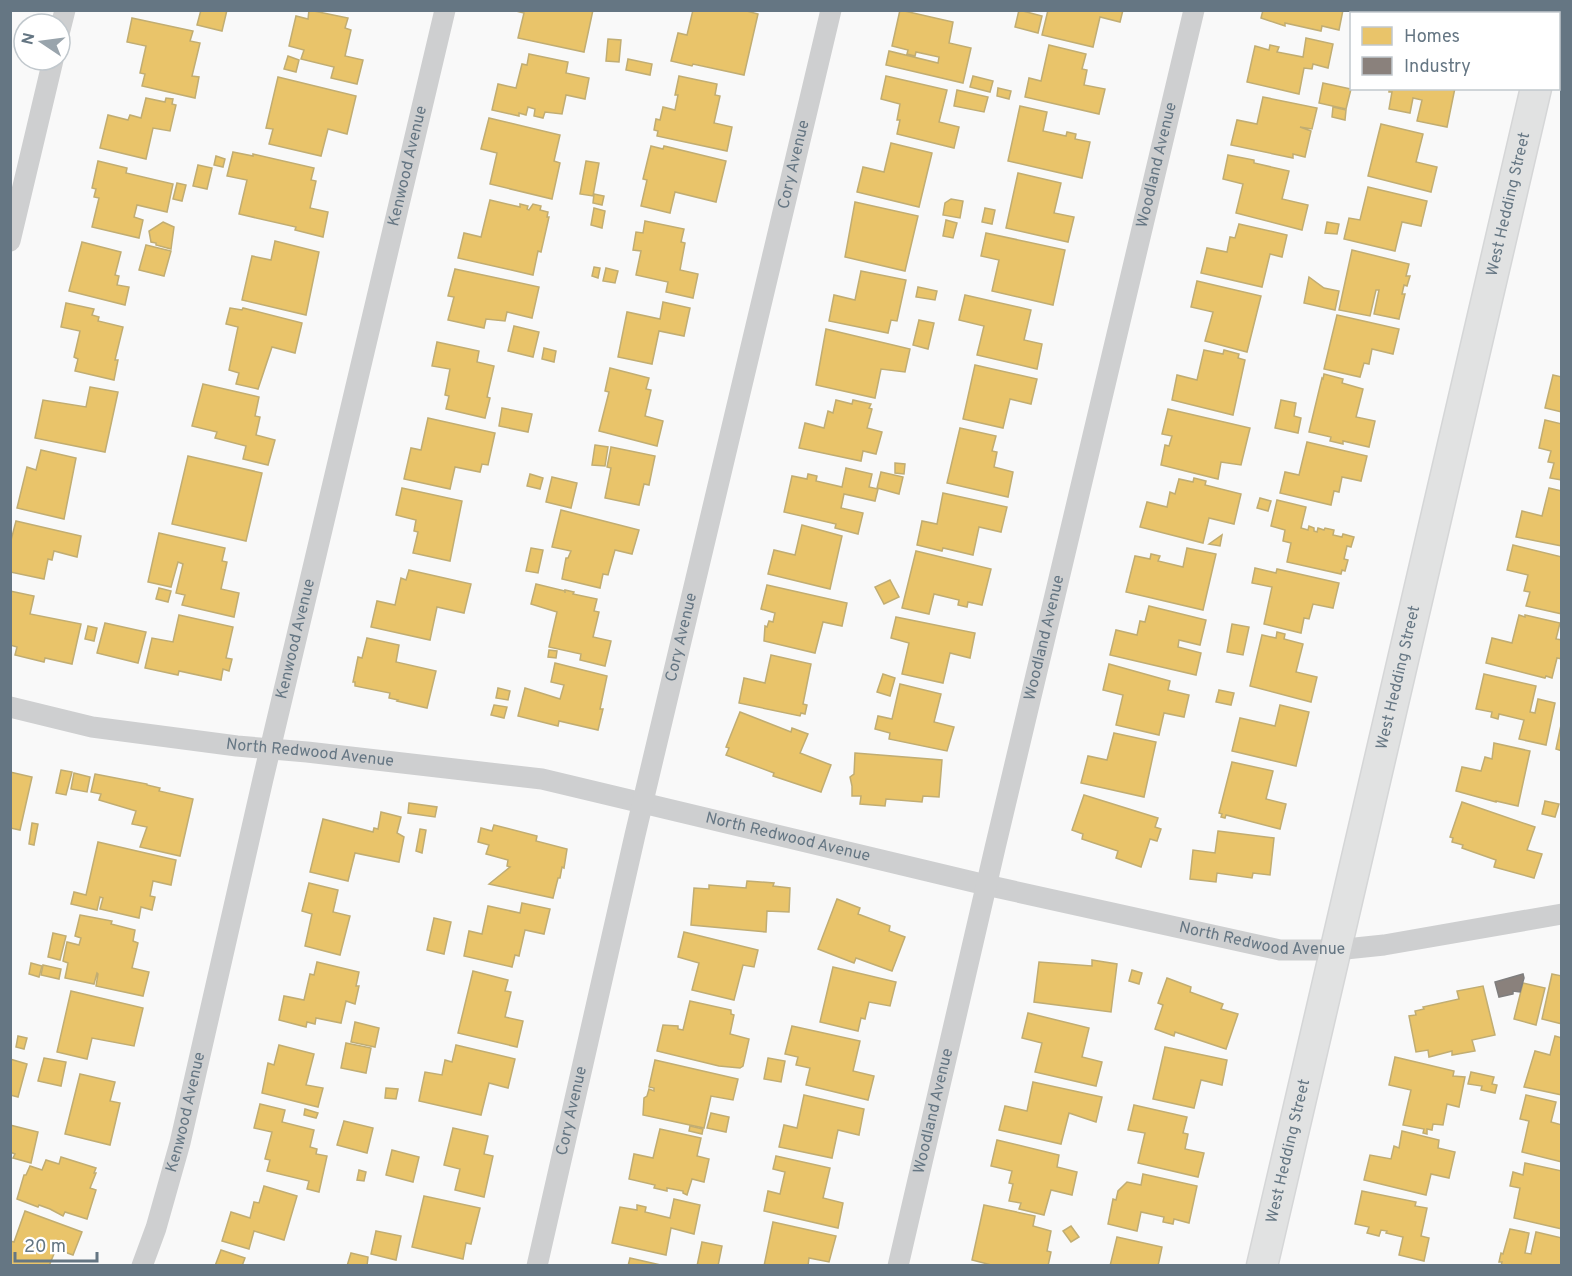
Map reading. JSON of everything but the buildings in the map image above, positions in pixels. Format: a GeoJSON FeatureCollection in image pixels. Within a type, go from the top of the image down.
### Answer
{"type":"FeatureCollection","features":[{"type":"Feature","properties":{"kind":"main road","name":"West Hedding Street"},"geometry":{"type":"LineString","coordinates":[[1262,1266],[1536,90]]}},
{"type":"Feature","properties":{"kind":"street","name":"Kenwood Avenue"},"geometry":{"type":"LineString","coordinates":[[142,1266],[156,1228],[180,1143],[445,10]]}},
{"type":"Feature","properties":{"kind":"street","name":"Cory Avenue"},"geometry":{"type":"LineString","coordinates":[[537,1266],[643,804],[831,10]]}},
{"type":"Feature","properties":{"kind":"street","name":"Woodland Avenue"},"geometry":{"type":"LineString","coordinates":[[898,1266],[1194,10]]}},
{"type":"Feature","properties":{"kind":"street"},"geometry":{"type":"LineString","coordinates":[[10,241],[50,72]]}},
{"type":"Feature","properties":{"kind":"street","name":"North Redwood Avenue"},"geometry":{"type":"LineString","coordinates":[[10,708],[92,728],[542,779],[986,885],[1280,950],[1336,950],[1390,944],[1562,914]]}}]}
